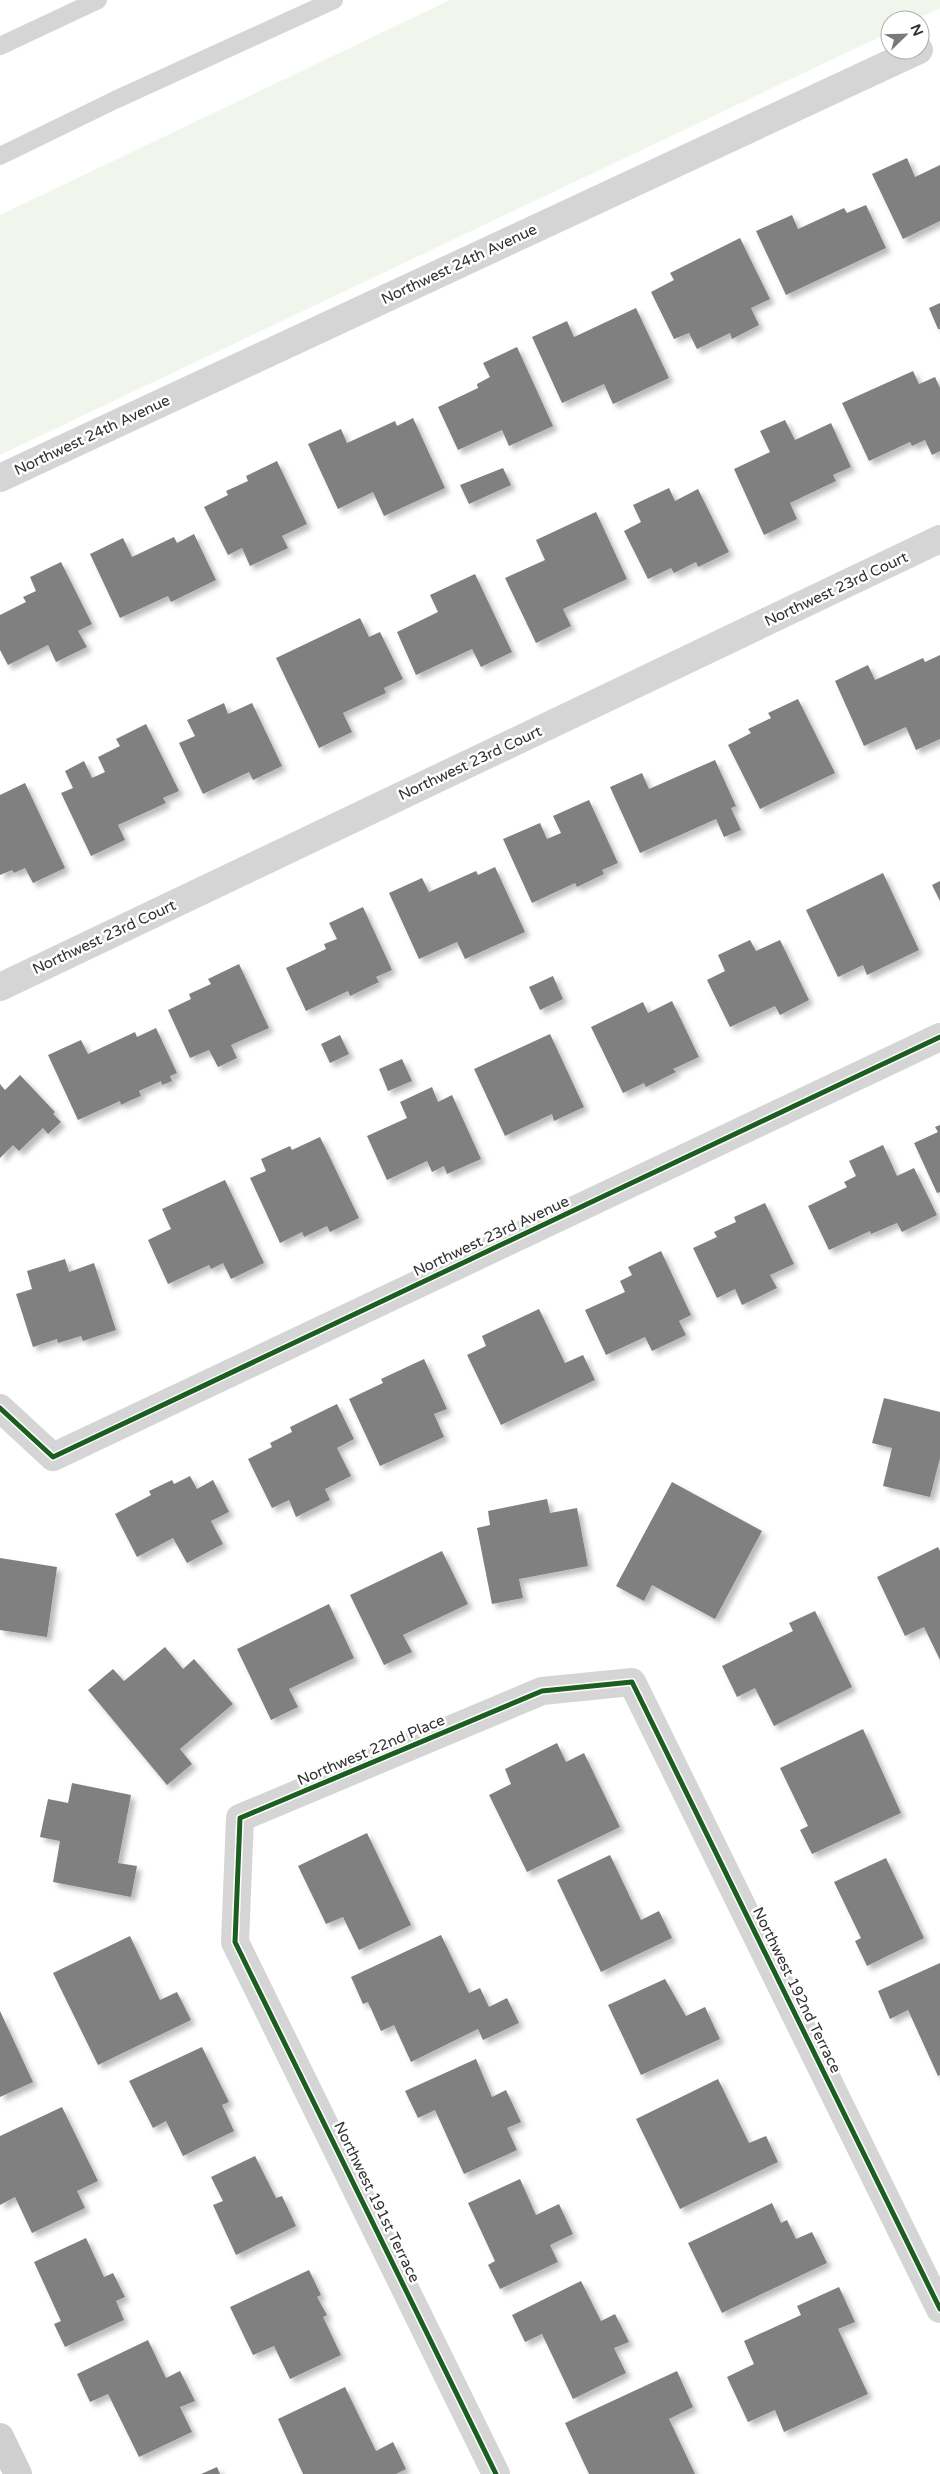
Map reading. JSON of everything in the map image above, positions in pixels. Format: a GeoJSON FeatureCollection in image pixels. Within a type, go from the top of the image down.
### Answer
{"type":"FeatureCollection","features":[{"type":"Feature","properties":{"kind":"street","name":"Northwest 24th Avenue"},"geometry":{"type":"LineString","coordinates":[[0,478],[898,60]]}},
{"type":"Feature","properties":{"kind":"street","name":"Northwest 23rd Court"},"geometry":{"type":"LineString","coordinates":[[0,987],[940,540]]}},
{"type":"Feature","properties":{"kind":"street","name":"Northwest 23rd Avenue"},"geometry":{"type":"LineString","coordinates":[[0,1408],[53,1457],[940,1037]]}},
{"type":"Feature","properties":{"kind":"street","name":"Northwest 22nd Place"},"geometry":{"type":"LineString","coordinates":[[235,1942],[240,1818],[542,1691],[632,1682]]}},
{"type":"Feature","properties":{"kind":"street","name":"Northwest 192nd Terrace"},"geometry":{"type":"LineString","coordinates":[[632,1682],[940,2309]]}},
{"type":"Feature","properties":{"kind":"street","name":"Northwest 191st Terrace"},"geometry":{"type":"LineString","coordinates":[[235,1942],[496,2474]]}},
{"type":"Feature","properties":{"kind":"street"},"geometry":{"type":"LineString","coordinates":[[0,2437],[18,2474]]}},
{"type":"Feature","properties":{"kind":"lane"},"geometry":{"type":"LineString","coordinates":[[0,46],[98,0]]}},
{"type":"Feature","properties":{"kind":"lane"},"geometry":{"type":"LineString","coordinates":[[0,156],[115,100],[334,0]]}},
{"type":"Feature","properties":{"kind":"shaded area"},"geometry":{"type":"Polygon","coordinates":[[[450,0],[940,0],[940,8],[930,13],[930,10],[880,10],[880,37],[0,455],[0,215],[450,0]]]}},
{"type":"Feature","properties":{"kind":"building"},"geometry":{"type":"Polygon","coordinates":[[[907,158],[915,177],[940,165],[940,221],[903,239],[872,174],[907,158]]]}},
{"type":"Feature","properties":{"kind":"building"},"geometry":{"type":"Polygon","coordinates":[[[866,205],[886,248],[786,295],[756,231],[792,215],[798,229],[844,208],[847,213],[866,205]]]}},
{"type":"Feature","properties":{"kind":"building"},"geometry":{"type":"Polygon","coordinates":[[[740,238],[770,299],[751,308],[759,325],[732,339],[730,333],[697,349],[689,333],[674,339],[651,292],[674,280],[670,273],[740,238]]]}},
{"type":"Feature","properties":{"kind":"building"},"geometry":{"type":"Polygon","coordinates":[[[940,303],[940,329],[938,329],[929,308],[940,303]]]}},
{"type":"Feature","properties":{"kind":"building"},"geometry":{"type":"Polygon","coordinates":[[[636,308],[669,378],[613,404],[604,384],[562,403],[532,337],[567,321],[574,337],[636,308]]]}},
{"type":"Feature","properties":{"kind":"building"},"geometry":{"type":"Polygon","coordinates":[[[517,347],[553,426],[509,446],[502,430],[458,450],[438,407],[478,388],[477,384],[490,377],[483,363],[517,347]]]}},
{"type":"Feature","properties":{"kind":"building"},"geometry":{"type":"Polygon","coordinates":[[[913,371],[919,384],[935,377],[940,388],[940,451],[932,455],[925,440],[912,446],[910,442],[869,461],[842,403],[913,371]]]}},
{"type":"Feature","properties":{"kind":"building"},"geometry":{"type":"Polygon","coordinates":[[[413,418],[445,488],[384,516],[373,492],[338,509],[308,444],[341,429],[347,443],[395,421],[397,426],[413,418]]]}},
{"type":"Feature","properties":{"kind":"building"},"geometry":{"type":"Polygon","coordinates":[[[785,420],[795,440],[831,423],[851,467],[833,475],[836,481],[790,503],[797,519],[764,535],[734,469],[770,452],[760,431],[785,420]]]}},
{"type":"Feature","properties":{"kind":"building"},"geometry":{"type":"Polygon","coordinates":[[[277,461],[307,524],[282,536],[288,548],[250,566],[242,548],[228,555],[204,507],[228,495],[226,491],[248,481],[246,476],[277,461]]]}},
{"type":"Feature","properties":{"kind":"building"},"geometry":{"type":"Polygon","coordinates":[[[503,468],[511,485],[469,504],[460,485],[503,468]]]}},
{"type":"Feature","properties":{"kind":"building"},"geometry":{"type":"Polygon","coordinates":[[[669,488],[675,501],[698,489],[729,552],[698,567],[696,562],[674,573],[671,568],[648,579],[624,531],[641,522],[633,505],[669,488]]]}},
{"type":"Feature","properties":{"kind":"building"},"geometry":{"type":"Polygon","coordinates":[[[596,512],[627,579],[563,609],[571,626],[536,643],[505,578],[545,560],[536,540],[596,512]]]}},
{"type":"Feature","properties":{"kind":"building"},"geometry":{"type":"Polygon","coordinates":[[[194,534],[216,580],[171,602],[168,596],[120,618],[90,554],[123,538],[132,557],[174,537],[177,543],[194,534]]]}},
{"type":"Feature","properties":{"kind":"building"},"geometry":{"type":"Polygon","coordinates":[[[61,562],[92,624],[78,631],[87,647],[56,662],[48,645],[8,665],[0,650],[0,615],[26,602],[23,597],[36,591],[30,577],[61,562]]]}},
{"type":"Feature","properties":{"kind":"building"},"geometry":{"type":"Polygon","coordinates":[[[475,574],[512,652],[481,667],[472,649],[416,675],[397,632],[438,612],[430,595],[475,574]]]}},
{"type":"Feature","properties":{"kind":"building"},"geometry":{"type":"Polygon","coordinates":[[[360,618],[369,637],[380,632],[403,679],[384,688],[386,693],[343,713],[352,732],[319,748],[276,658],[360,618]]]}},
{"type":"Feature","properties":{"kind":"building"},"geometry":{"type":"Polygon","coordinates":[[[940,655],[940,739],[916,750],[906,727],[864,746],[835,681],[868,665],[875,680],[923,658],[925,662],[940,655]]]}},
{"type":"Feature","properties":{"kind":"building"},"geometry":{"type":"Polygon","coordinates":[[[798,699],[835,773],[760,809],[728,745],[751,733],[748,729],[771,718],[768,713],[798,699]]]}},
{"type":"Feature","properties":{"kind":"building"},"geometry":{"type":"Polygon","coordinates":[[[224,703],[228,714],[252,703],[282,766],[253,780],[249,772],[203,794],[179,743],[195,736],[187,720],[224,703]]]}},
{"type":"Feature","properties":{"kind":"building"},"geometry":{"type":"Polygon","coordinates":[[[146,724],[179,791],[163,798],[166,803],[118,825],[125,840],[91,856],[61,793],[73,788],[65,771],[84,761],[92,778],[105,772],[98,757],[120,746],[116,739],[146,724]]]}},
{"type":"Feature","properties":{"kind":"building"},"geometry":{"type":"Polygon","coordinates":[[[715,760],[736,806],[731,808],[741,830],[724,837],[716,819],[640,853],[610,787],[642,773],[649,789],[715,760]]]}},
{"type":"Feature","properties":{"kind":"building"},"geometry":{"type":"Polygon","coordinates":[[[25,783],[65,868],[33,883],[25,868],[14,873],[12,870],[0,875],[0,795],[25,783]]]}},
{"type":"Feature","properties":{"kind":"building"},"geometry":{"type":"Polygon","coordinates":[[[589,800],[618,863],[602,870],[604,874],[577,887],[575,883],[532,903],[503,839],[540,823],[547,839],[561,833],[553,816],[589,800]]]}},
{"type":"Feature","properties":{"kind":"building"},"geometry":{"type":"Polygon","coordinates":[[[495,867],[525,932],[465,959],[457,942],[419,959],[389,893],[422,878],[429,892],[476,871],[478,875],[495,867]]]}},
{"type":"Feature","properties":{"kind":"building"},"geometry":{"type":"Polygon","coordinates":[[[883,873],[919,950],[867,975],[863,965],[838,977],[806,910],[883,873]]]}},
{"type":"Feature","properties":{"kind":"building"},"geometry":{"type":"Polygon","coordinates":[[[940,881],[940,901],[932,885],[940,881]]]}},
{"type":"Feature","properties":{"kind":"building"},"geometry":{"type":"Polygon","coordinates":[[[363,907],[392,970],[376,977],[379,982],[350,996],[348,991],[306,1011],[286,968],[326,949],[324,944],[337,939],[329,923],[363,907]]]}},
{"type":"Feature","properties":{"kind":"building"},"geometry":{"type":"Polygon","coordinates":[[[750,940],[756,951],[780,940],[809,1000],[780,1015],[775,1006],[730,1027],[707,980],[725,971],[718,955],[750,940]]]}},
{"type":"Feature","properties":{"kind":"building"},"geometry":{"type":"Polygon","coordinates":[[[239,964],[269,1028],[231,1045],[237,1058],[218,1067],[209,1050],[190,1058],[168,1010],[191,999],[189,994],[211,984],[208,979],[239,964]]]}},
{"type":"Feature","properties":{"kind":"building"},"geometry":{"type":"Polygon","coordinates":[[[553,976],[563,999],[540,1010],[529,987],[553,976]]]}},
{"type":"Feature","properties":{"kind":"building"},"geometry":{"type":"Polygon","coordinates":[[[672,1001],[699,1057],[673,1069],[676,1072],[646,1087],[644,1083],[623,1093],[591,1027],[643,1002],[648,1013],[672,1001]]]}},
{"type":"Feature","properties":{"kind":"building"},"geometry":{"type":"Polygon","coordinates":[[[156,1028],[177,1073],[170,1076],[172,1081],[162,1085],[161,1081],[139,1091],[141,1096],[121,1105],[120,1101],[78,1120],[48,1055],[81,1040],[88,1054],[135,1032],[137,1037],[156,1028]]]}},
{"type":"Feature","properties":{"kind":"building"},"geometry":{"type":"Polygon","coordinates":[[[550,1034],[584,1107],[554,1121],[552,1114],[505,1136],[474,1069],[550,1034]]]}},
{"type":"Feature","properties":{"kind":"building"},"geometry":{"type":"Polygon","coordinates":[[[340,1035],[349,1054],[330,1063],[321,1044],[340,1035]]]}},
{"type":"Feature","properties":{"kind":"building"},"geometry":{"type":"Polygon","coordinates":[[[402,1059],[412,1081],[388,1091],[379,1069],[402,1059]]]}},
{"type":"Feature","properties":{"kind":"building"},"geometry":{"type":"Polygon","coordinates":[[[20,1075],[55,1112],[53,1114],[61,1122],[48,1134],[43,1128],[19,1151],[13,1145],[0,1158],[0,1084],[5,1090],[20,1075]]]}},
{"type":"Feature","properties":{"kind":"building"},"geometry":{"type":"Polygon","coordinates":[[[432,1087],[438,1102],[452,1095],[481,1159],[447,1174],[444,1166],[432,1172],[427,1161],[387,1180],[367,1136],[407,1118],[400,1102],[432,1087]]]}},
{"type":"Feature","properties":{"kind":"building"},"geometry":{"type":"Polygon","coordinates":[[[940,1125],[940,1192],[937,1193],[914,1143],[938,1132],[935,1127],[940,1125]]]}},
{"type":"Feature","properties":{"kind":"building"},"geometry":{"type":"Polygon","coordinates":[[[320,1137],[359,1218],[330,1232],[327,1226],[304,1237],[302,1232],[280,1243],[250,1178],[266,1171],[261,1159],[290,1146],[292,1150],[320,1137]]]}},
{"type":"Feature","properties":{"kind":"building"},"geometry":{"type":"Polygon","coordinates":[[[883,1145],[897,1176],[914,1168],[937,1215],[902,1232],[897,1223],[871,1234],[870,1231],[829,1250],[808,1206],[847,1187],[844,1182],[856,1176],[849,1161],[883,1145]]]}},
{"type":"Feature","properties":{"kind":"building"},"geometry":{"type":"Polygon","coordinates":[[[225,1180],[264,1263],[231,1279],[223,1263],[211,1269],[209,1265],[168,1284],[148,1240],[171,1229],[162,1209],[225,1180]]]}},
{"type":"Feature","properties":{"kind":"building"},"geometry":{"type":"Polygon","coordinates":[[[765,1203],[794,1264],[770,1275],[777,1288],[742,1305],[735,1289],[717,1298],[693,1248],[717,1237],[714,1232],[736,1222],[734,1217],[765,1203]]]}},
{"type":"Feature","properties":{"kind":"building"},"geometry":{"type":"Polygon","coordinates":[[[661,1251],[691,1315],[679,1321],[686,1335],[652,1351],[645,1337],[606,1355],[585,1310],[625,1292],[620,1281],[632,1275],[628,1267],[661,1251]]]}},
{"type":"Feature","properties":{"kind":"building"},"geometry":{"type":"Polygon","coordinates":[[[65,1259],[69,1272],[94,1263],[116,1330],[83,1341],[81,1336],[58,1343],[57,1339],[33,1347],[16,1294],[32,1289],[27,1271],[65,1259]]]}},
{"type":"Feature","properties":{"kind":"building"},"geometry":{"type":"Polygon","coordinates":[[[539,1309],[565,1363],[583,1355],[595,1380],[501,1425],[467,1355],[486,1346],[482,1336],[539,1309]]]}},
{"type":"Feature","properties":{"kind":"building"},"geometry":{"type":"Polygon","coordinates":[[[424,1359],[447,1409],[434,1414],[444,1437],[380,1466],[349,1399],[383,1383],[381,1379],[424,1359]]]}},
{"type":"Feature","properties":{"kind":"building"},"geometry":{"type":"Polygon","coordinates":[[[884,1398],[940,1412],[940,1458],[930,1497],[883,1486],[892,1448],[872,1443],[884,1398]]]}},
{"type":"Feature","properties":{"kind":"building"},"geometry":{"type":"Polygon","coordinates":[[[337,1404],[354,1439],[337,1448],[351,1476],[325,1489],[330,1500],[296,1517],[289,1500],[272,1508],[248,1459],[272,1447],[270,1443],[292,1432],[290,1427],[337,1404]]]}},
{"type":"Feature","properties":{"kind":"building"},"geometry":{"type":"Polygon","coordinates":[[[190,1476],[197,1489],[213,1480],[229,1512],[211,1521],[223,1544],[187,1563],[173,1538],[137,1557],[115,1514],[151,1495],[149,1491],[172,1480],[174,1484],[190,1476]]]}},
{"type":"Feature","properties":{"kind":"building"},"geometry":{"type":"Polygon","coordinates":[[[672,1482],[762,1531],[715,1619],[652,1585],[644,1601],[616,1586],[672,1482]]]}},
{"type":"Feature","properties":{"kind":"building"},"geometry":{"type":"Polygon","coordinates":[[[547,1499],[550,1513],[577,1508],[588,1566],[519,1579],[523,1598],[492,1604],[477,1528],[490,1525],[488,1511],[547,1499]]]}},
{"type":"Feature","properties":{"kind":"building"},"geometry":{"type":"Polygon","coordinates":[[[938,1547],[940,1551],[940,1660],[924,1627],[905,1636],[877,1577],[938,1547]]]}},
{"type":"Feature","properties":{"kind":"building"},"geometry":{"type":"Polygon","coordinates":[[[442,1551],[468,1604],[403,1635],[412,1652],[384,1665],[350,1595],[442,1551]]]}},
{"type":"Feature","properties":{"kind":"building"},"geometry":{"type":"Polygon","coordinates":[[[0,1558],[57,1567],[47,1637],[0,1630],[0,1558]]]}},
{"type":"Feature","properties":{"kind":"building"},"geometry":{"type":"Polygon","coordinates":[[[329,1604],[354,1658],[289,1689],[298,1707],[271,1720],[237,1649],[329,1604]]]}},
{"type":"Feature","properties":{"kind":"building"},"geometry":{"type":"Polygon","coordinates":[[[815,1611],[852,1687],[774,1726],[755,1688],[737,1697],[722,1666],[793,1631],[789,1623],[815,1611]]]}},
{"type":"Feature","properties":{"kind":"building"},"geometry":{"type":"Polygon","coordinates":[[[165,1647],[183,1669],[194,1659],[233,1704],[180,1749],[192,1764],[167,1785],[88,1690],[113,1669],[124,1681],[165,1647]]]}},
{"type":"Feature","properties":{"kind":"building"},"geometry":{"type":"Polygon","coordinates":[[[863,1729],[901,1813],[812,1854],[800,1830],[808,1826],[780,1768],[863,1729]]]}},
{"type":"Feature","properties":{"kind":"building"},"geometry":{"type":"Polygon","coordinates":[[[557,1743],[566,1762],[584,1753],[620,1827],[527,1872],[489,1795],[511,1784],[505,1769],[557,1743]]]}},
{"type":"Feature","properties":{"kind":"building"},"geometry":{"type":"Polygon","coordinates":[[[72,1783],[131,1795],[118,1863],[137,1866],[131,1897],[53,1882],[60,1841],[40,1837],[48,1799],[68,1803],[72,1783]]]}},
{"type":"Feature","properties":{"kind":"building"},"geometry":{"type":"Polygon","coordinates":[[[367,1833],[411,1925],[359,1950],[343,1917],[326,1924],[298,1866],[367,1833]]]}},
{"type":"Feature","properties":{"kind":"building"},"geometry":{"type":"Polygon","coordinates":[[[610,1855],[641,1920],[659,1911],[672,1938],[601,1972],[557,1880],[610,1855]]]}},
{"type":"Feature","properties":{"kind":"building"},"geometry":{"type":"Polygon","coordinates":[[[886,1858],[924,1938],[867,1966],[855,1941],[861,1938],[834,1882],[886,1858]]]}},
{"type":"Feature","properties":{"kind":"building"},"geometry":{"type":"Polygon","coordinates":[[[441,1935],[469,1993],[480,1988],[489,2007],[507,1998],[519,2023],[483,2040],[478,2029],[411,2062],[394,2025],[381,2031],[368,2002],[363,2004],[351,1977],[441,1935]]]}},
{"type":"Feature","properties":{"kind":"building"},"geometry":{"type":"Polygon","coordinates":[[[130,1936],[160,2000],[177,1992],[191,2020],[98,2065],[53,1973],[130,1936]]]}},
{"type":"Feature","properties":{"kind":"building"},"geometry":{"type":"Polygon","coordinates":[[[940,1963],[940,2075],[938,2076],[908,2010],[890,2019],[878,1991],[940,1963]]]}},
{"type":"Feature","properties":{"kind":"building"},"geometry":{"type":"Polygon","coordinates":[[[665,1979],[686,2016],[705,2007],[720,2039],[641,2075],[608,2005],[665,1979]]]}},
{"type":"Feature","properties":{"kind":"building"},"geometry":{"type":"Polygon","coordinates":[[[0,2011],[33,2082],[0,2097],[0,2011]]]}},
{"type":"Feature","properties":{"kind":"building"},"geometry":{"type":"Polygon","coordinates":[[[202,2047],[229,2102],[222,2105],[234,2131],[183,2156],[166,2121],[153,2128],[129,2081],[202,2047]]]}},
{"type":"Feature","properties":{"kind":"building"},"geometry":{"type":"Polygon","coordinates":[[[476,2059],[492,2097],[506,2090],[521,2122],[507,2128],[517,2150],[464,2174],[435,2110],[418,2118],[405,2091],[476,2059]]]}},
{"type":"Feature","properties":{"kind":"building"},"geometry":{"type":"Polygon","coordinates":[[[718,2079],[749,2143],[766,2136],[778,2162],[680,2209],[636,2119],[718,2079]]]}},
{"type":"Feature","properties":{"kind":"building"},"geometry":{"type":"Polygon","coordinates":[[[62,2107],[98,2181],[77,2191],[85,2208],[32,2233],[15,2197],[0,2205],[0,2136],[62,2107]]]}},
{"type":"Feature","properties":{"kind":"building"},"geometry":{"type":"Polygon","coordinates":[[[255,2156],[276,2198],[282,2196],[296,2226],[236,2255],[213,2205],[223,2201],[211,2177],[255,2156]]]}},
{"type":"Feature","properties":{"kind":"building"},"geometry":{"type":"Polygon","coordinates":[[[520,2179],[536,2215],[559,2204],[573,2234],[550,2245],[558,2262],[500,2289],[488,2265],[495,2261],[468,2203],[520,2179]]]}},
{"type":"Feature","properties":{"kind":"building"},"geometry":{"type":"Polygon","coordinates":[[[772,2203],[781,2223],[787,2220],[796,2239],[812,2232],[827,2263],[722,2313],[688,2243],[772,2203]]]}},
{"type":"Feature","properties":{"kind":"building"},"geometry":{"type":"Polygon","coordinates":[[[86,2238],[104,2277],[113,2273],[125,2297],[116,2301],[124,2320],[65,2347],[54,2324],[61,2321],[34,2262],[86,2238]]]}},
{"type":"Feature","properties":{"kind":"building"},"geometry":{"type":"Polygon","coordinates":[[[309,2270],[321,2295],[317,2297],[327,2315],[323,2317],[341,2355],[290,2379],[274,2346],[253,2355],[230,2307],[309,2270]]]}},
{"type":"Feature","properties":{"kind":"building"},"geometry":{"type":"Polygon","coordinates":[[[581,2281],[601,2321],[615,2314],[629,2342],[614,2348],[626,2373],[573,2399],[542,2334],[525,2342],[512,2315],[581,2281]]]}},
{"type":"Feature","properties":{"kind":"building"},"geometry":{"type":"Polygon","coordinates":[[[839,2287],[855,2322],[838,2329],[868,2394],[784,2432],[775,2410],[748,2422],[727,2377],[754,2364],[744,2341],[801,2315],[797,2306],[839,2287]]]}},
{"type":"Feature","properties":{"kind":"building"},"geometry":{"type":"Polygon","coordinates":[[[148,2340],[166,2378],[180,2371],[195,2401],[180,2407],[192,2432],[139,2457],[108,2394],[90,2402],[77,2374],[148,2340]]]}},
{"type":"Feature","properties":{"kind":"building"},"geometry":{"type":"Polygon","coordinates":[[[677,2371],[693,2407],[669,2419],[695,2474],[589,2474],[565,2423],[677,2371]]]}},
{"type":"Feature","properties":{"kind":"building"},"geometry":{"type":"Polygon","coordinates":[[[345,2387],[376,2451],[393,2442],[406,2469],[396,2474],[303,2474],[278,2419],[345,2387]]]}},
{"type":"Feature","properties":{"kind":"building"},"geometry":{"type":"Polygon","coordinates":[[[217,2467],[220,2474],[201,2474],[217,2467]]]}},
{"type":"Feature","properties":{"kind":"cycle path"},"geometry":{"type":"LineString","coordinates":[[0,1408],[53,1457],[940,1037]]}},
{"type":"Feature","properties":{"kind":"cycle path"},"geometry":{"type":"LineString","coordinates":[[496,2474],[235,1942],[240,1818],[542,1691],[632,1682],[940,2309]]}}]}
